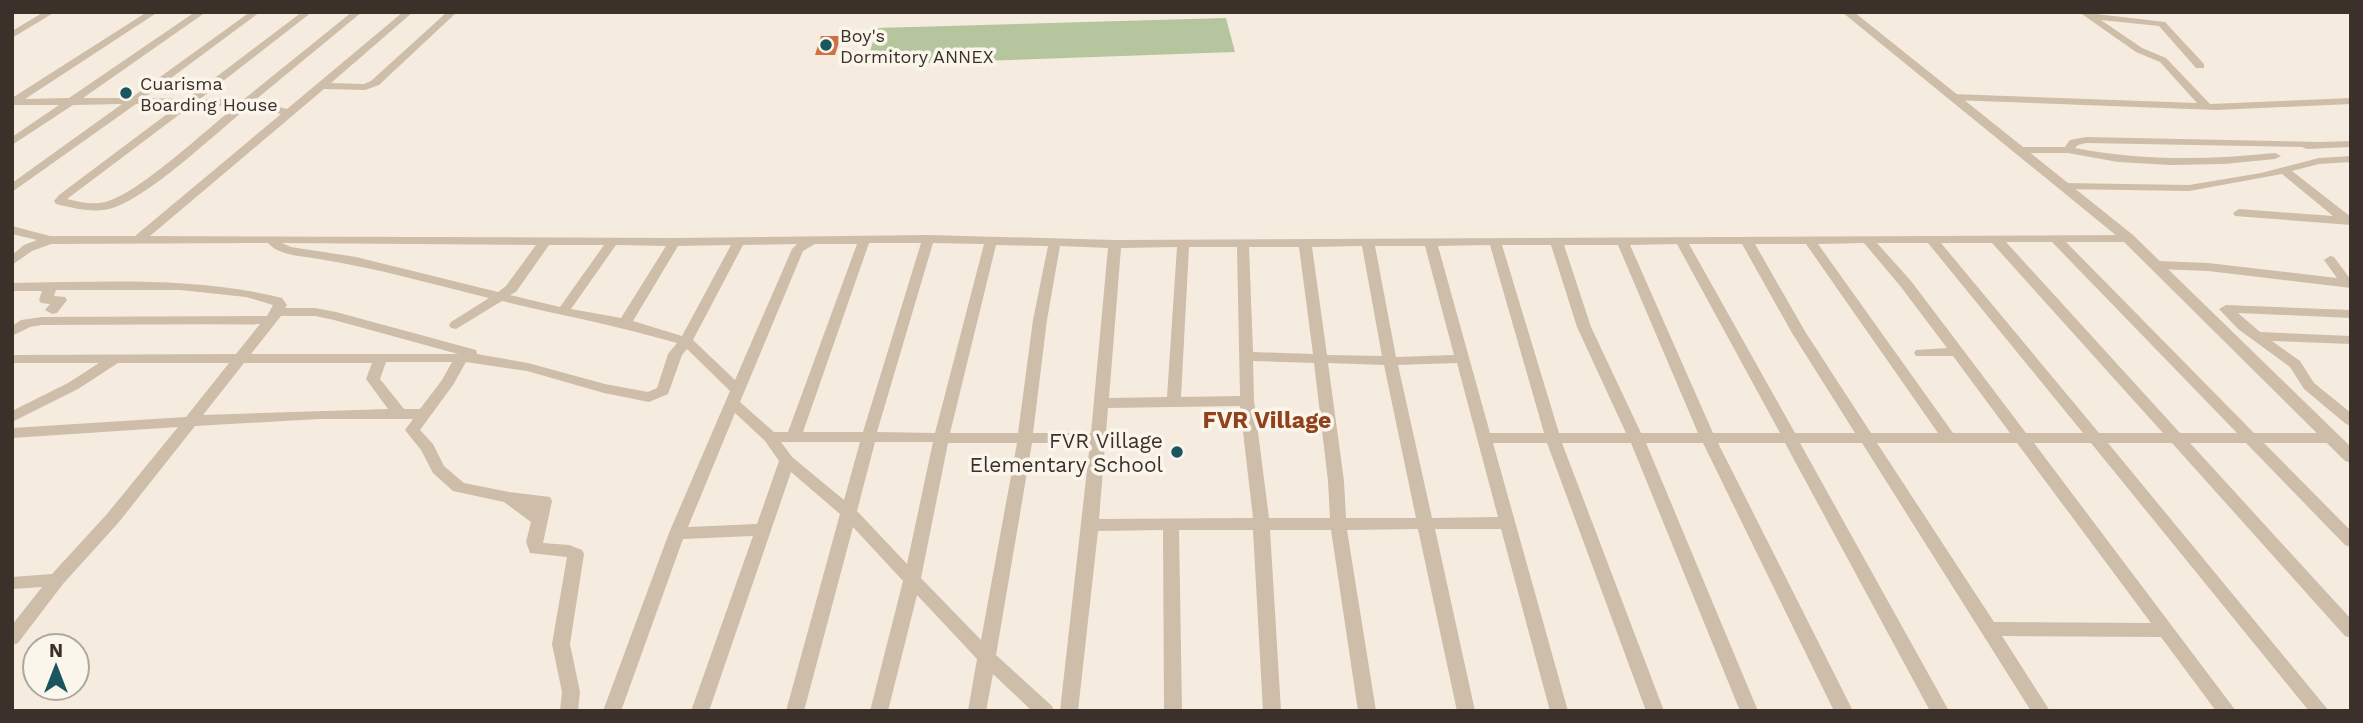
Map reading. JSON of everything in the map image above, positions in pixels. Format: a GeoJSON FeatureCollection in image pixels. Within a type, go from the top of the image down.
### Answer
{"type":"FeatureCollection","features":[{"type":"Feature","properties":{"kind":"street"},"geometry":{"type":"LineString","coordinates":[[12,35],[51,12]]}},
{"type":"Feature","properties":{"kind":"street"},"geometry":{"type":"LineString","coordinates":[[12,102],[154,12]]}},
{"type":"Feature","properties":{"kind":"street"},"geometry":{"type":"LineString","coordinates":[[12,142],[202,12]]}},
{"type":"Feature","properties":{"kind":"street"},"geometry":{"type":"LineString","coordinates":[[12,188],[256,12]]}},
{"type":"Feature","properties":{"kind":"street"},"geometry":{"type":"LineString","coordinates":[[308,12],[60,201],[96,208],[115,204],[149,181],[358,12]]}},
{"type":"Feature","properties":{"kind":"street"},"geometry":{"type":"LineString","coordinates":[[138,240],[409,12]]}},
{"type":"Feature","properties":{"kind":"street"},"geometry":{"type":"LineString","coordinates":[[324,86],[365,87],[376,83],[453,12]]}},
{"type":"Feature","properties":{"kind":"street"},"geometry":{"type":"LineString","coordinates":[[1847,12],[2128,238],[2351,457]]}},
{"type":"Feature","properties":{"kind":"street"},"geometry":{"type":"LineString","coordinates":[[2150,12],[2200,66]]}},
{"type":"Feature","properties":{"kind":"street"},"geometry":{"type":"LineString","coordinates":[[2086,14],[2139,50],[2163,60],[2206,106]]}},
{"type":"Feature","properties":{"kind":"street"},"geometry":{"type":"LineString","coordinates":[[2086,14],[2162,24]]}},
{"type":"Feature","properties":{"kind":"street"},"geometry":{"type":"LineString","coordinates":[[1952,97],[2206,106],[2351,101]]}},
{"type":"Feature","properties":{"kind":"street"},"geometry":{"type":"LineString","coordinates":[[12,102],[246,104],[267,106],[289,114]]}},
{"type":"Feature","properties":{"kind":"street"},"geometry":{"type":"LineString","coordinates":[[2068,150],[2074,142],[2086,140],[2351,144]]}},
{"type":"Feature","properties":{"kind":"street"},"geometry":{"type":"LineString","coordinates":[[2017,150],[2068,150],[2104,157],[2208,161],[2275,156],[2265,143]]}},
{"type":"Feature","properties":{"kind":"street"},"geometry":{"type":"LineString","coordinates":[[2316,144],[2308,145],[2304,150],[2323,161],[2351,170]]}},
{"type":"Feature","properties":{"kind":"street"},"geometry":{"type":"LineString","coordinates":[[2063,186],[2189,188],[2285,171],[2323,161],[2351,159]]}},
{"type":"Feature","properties":{"kind":"street"},"geometry":{"type":"LineString","coordinates":[[2285,171],[2348,221]]}},
{"type":"Feature","properties":{"kind":"street"},"geometry":{"type":"LineString","coordinates":[[2239,213],[2348,221]]}},
{"type":"Feature","properties":{"kind":"street"},"geometry":{"type":"LineString","coordinates":[[12,230],[50,240],[739,240],[800,244],[928,239],[1115,244],[1431,244],[2128,238]]}},
{"type":"Feature","properties":{"kind":"street"},"geometry":{"type":"LineString","coordinates":[[272,239],[275,244],[288,250],[356,261],[564,312],[625,323],[686,341],[770,437],[787,461],[848,512],[987,658],[1045,711]]}},
{"type":"Feature","properties":{"kind":"street"},"geometry":{"type":"LineString","coordinates":[[795,711],[868,439],[928,239]]}},
{"type":"Feature","properties":{"kind":"street"},"geometry":{"type":"LineString","coordinates":[[1996,239],[2351,631]]}},
{"type":"Feature","properties":{"kind":"street"},"geometry":{"type":"LineString","coordinates":[[2056,239],[2351,541]]}},
{"type":"Feature","properties":{"kind":"street"},"geometry":{"type":"LineString","coordinates":[[12,261],[28,248],[50,240]]}},
{"type":"Feature","properties":{"kind":"street"},"geometry":{"type":"LineString","coordinates":[[12,359],[469,357],[528,366],[604,388],[649,397],[663,391],[675,354],[686,341],[739,240]]}},
{"type":"Feature","properties":{"kind":"street"},"geometry":{"type":"LineString","coordinates":[[879,711],[912,578],[941,439],[991,240]]}},
{"type":"Feature","properties":{"kind":"street"},"geometry":{"type":"LineString","coordinates":[[1868,240],[1906,284],[2227,711]]}},
{"type":"Feature","properties":{"kind":"street"},"geometry":{"type":"LineString","coordinates":[[1931,240],[2098,438],[2320,711]]}},
{"type":"Feature","properties":{"kind":"street"},"geometry":{"type":"LineString","coordinates":[[456,325],[516,284],[545,241]]}},
{"type":"Feature","properties":{"kind":"street"},"geometry":{"type":"LineString","coordinates":[[1747,241],[1799,333],[2041,711]]}},
{"type":"Feature","properties":{"kind":"street"},"geometry":{"type":"LineString","coordinates":[[1810,241],[1949,438]]}},
{"type":"Feature","properties":{"kind":"street"},"geometry":{"type":"LineString","coordinates":[[564,312],[611,242]]}},
{"type":"Feature","properties":{"kind":"street"},"geometry":{"type":"LineString","coordinates":[[625,323],[674,242]]}},
{"type":"Feature","properties":{"kind":"street"},"geometry":{"type":"LineString","coordinates":[[794,437],[864,242]]}},
{"type":"Feature","properties":{"kind":"street"},"geometry":{"type":"LineString","coordinates":[[977,711],[1025,438],[1040,320],[1055,242]]}},
{"type":"Feature","properties":{"kind":"street"},"geometry":{"type":"LineString","coordinates":[[1305,242],[1336,481],[1338,524],[1367,711]]}},
{"type":"Feature","properties":{"kind":"street"},"geometry":{"type":"LineString","coordinates":[[1623,242],[1708,438],[1844,711]]}},
{"type":"Feature","properties":{"kind":"street"},"geometry":{"type":"LineString","coordinates":[[1682,242],[1940,711]]}},
{"type":"Feature","properties":{"kind":"street"},"geometry":{"type":"LineString","coordinates":[[1174,401],[1183,243]]}},
{"type":"Feature","properties":{"kind":"street"},"geometry":{"type":"LineString","coordinates":[[1243,243],[1247,401],[1261,523],[1272,711]]}},
{"type":"Feature","properties":{"kind":"street"},"geometry":{"type":"LineString","coordinates":[[1495,243],[1553,438],[1655,711]]}},
{"type":"Feature","properties":{"kind":"street"},"geometry":{"type":"LineString","coordinates":[[1557,243],[1584,327],[1636,438],[1749,711]]}},
{"type":"Feature","properties":{"kind":"street"},"geometry":{"type":"LineString","coordinates":[[612,711],[677,533],[800,244]]}},
{"type":"Feature","properties":{"kind":"street"},"geometry":{"type":"LineString","coordinates":[[1069,711],[1090,525],[1115,244]]}},
{"type":"Feature","properties":{"kind":"street"},"geometry":{"type":"LineString","coordinates":[[1368,244],[1390,361],[1466,711]]}},
{"type":"Feature","properties":{"kind":"street"},"geometry":{"type":"LineString","coordinates":[[1431,244],[1559,711]]}},
{"type":"Feature","properties":{"kind":"street"},"geometry":{"type":"LineString","coordinates":[[2330,261],[2349,284]]}},
{"type":"Feature","properties":{"kind":"street"},"geometry":{"type":"LineString","coordinates":[[2158,265],[2208,267],[2349,284]]}},
{"type":"Feature","properties":{"kind":"street"},"geometry":{"type":"LineString","coordinates":[[12,286],[220,290],[277,301],[280,305],[275,316],[113,518],[57,580],[12,638]]}},
{"type":"Feature","properties":{"kind":"street"},"geometry":{"type":"LineString","coordinates":[[50,287],[46,300],[60,300],[52,310]]}},
{"type":"Feature","properties":{"kind":"street"},"geometry":{"type":"LineString","coordinates":[[2351,314],[2226,309],[2243,326],[2295,364],[2309,386],[2351,421]]}},
{"type":"Feature","properties":{"kind":"street"},"geometry":{"type":"LineString","coordinates":[[12,332],[33,321],[275,316],[315,312],[454,348],[469,357]]}},
{"type":"Feature","properties":{"kind":"street"},"geometry":{"type":"LineString","coordinates":[[2216,323],[2243,326]]}},
{"type":"Feature","properties":{"kind":"street"},"geometry":{"type":"LineString","coordinates":[[2256,336],[2351,340]]}},
{"type":"Feature","properties":{"kind":"street"},"geometry":{"type":"LineString","coordinates":[[1921,353],[1956,352]]}},
{"type":"Feature","properties":{"kind":"street"},"geometry":{"type":"LineString","coordinates":[[1246,356],[1390,361],[1462,359]]}},
{"type":"Feature","properties":{"kind":"street"},"geometry":{"type":"LineString","coordinates":[[365,357],[380,359],[373,379],[393,413],[406,421],[428,447],[438,469],[453,484],[465,491],[544,501],[534,542],[536,549],[569,551],[576,554],[561,645],[571,692],[569,711]]}},
{"type":"Feature","properties":{"kind":"street"},"geometry":{"type":"LineString","coordinates":[[412,430],[469,357]]}},
{"type":"Feature","properties":{"kind":"street"},"geometry":{"type":"LineString","coordinates":[[12,417],[73,386],[115,359]]}},
{"type":"Feature","properties":{"kind":"street"},"geometry":{"type":"LineString","coordinates":[[2290,397],[2320,397]]}},
{"type":"Feature","properties":{"kind":"street"},"geometry":{"type":"LineString","coordinates":[[1101,403],[1247,401]]}},
{"type":"Feature","properties":{"kind":"street"},"geometry":{"type":"LineString","coordinates":[[12,433],[188,423],[279,414],[422,414]]}},
{"type":"Feature","properties":{"kind":"street"},"geometry":{"type":"LineString","coordinates":[[770,437],[1097,438]]}},
{"type":"Feature","properties":{"kind":"street"},"geometry":{"type":"LineString","coordinates":[[1486,438],[2331,438]]}},
{"type":"Feature","properties":{"kind":"street"},"geometry":{"type":"LineString","coordinates":[[700,711],[787,461]]}},
{"type":"Feature","properties":{"kind":"street"},"geometry":{"type":"LineString","coordinates":[[1090,525],[1508,523]]}},
{"type":"Feature","properties":{"kind":"street"},"geometry":{"type":"LineString","coordinates":[[1171,525],[1173,711]]}},
{"type":"Feature","properties":{"kind":"street"},"geometry":{"type":"LineString","coordinates":[[677,533],[761,530]]}},
{"type":"Feature","properties":{"kind":"street"},"geometry":{"type":"LineString","coordinates":[[12,583],[57,580]]}},
{"type":"Feature","properties":{"kind":"street"},"geometry":{"type":"LineString","coordinates":[[1989,629],[2166,630]]}},
{"type":"Feature","properties":{"kind":"green space"},"geometry":{"type":"Polygon","coordinates":[[[1226,18],[1235,52],[866,65],[877,28],[1226,18]]]}},
{"type":"Feature","properties":{"kind":"building","name":"Boy's Dormitory ANNEX"},"geometry":{"type":"Polygon","coordinates":[[[821,36],[841,36],[835,55],[815,55],[821,36]]]}},
{"type":"Feature","properties":{"kind":"place","name":"Boy's Dormitory ANNEX"},"geometry":{"type":"Point","coordinates":[826,45]}},
{"type":"Feature","properties":{"kind":"place","name":"Cuarisma Boarding House"},"geometry":{"type":"Point","coordinates":[126,93]}},
{"type":"Feature","properties":{"kind":"place","name":"FVR Village Elementary School"},"geometry":{"type":"Point","coordinates":[1177,452]}},
{"type":"Feature","properties":{"kind":"district","name":"FVR Village"},"geometry":{"type":"Point","coordinates":[1267,420]}}]}
